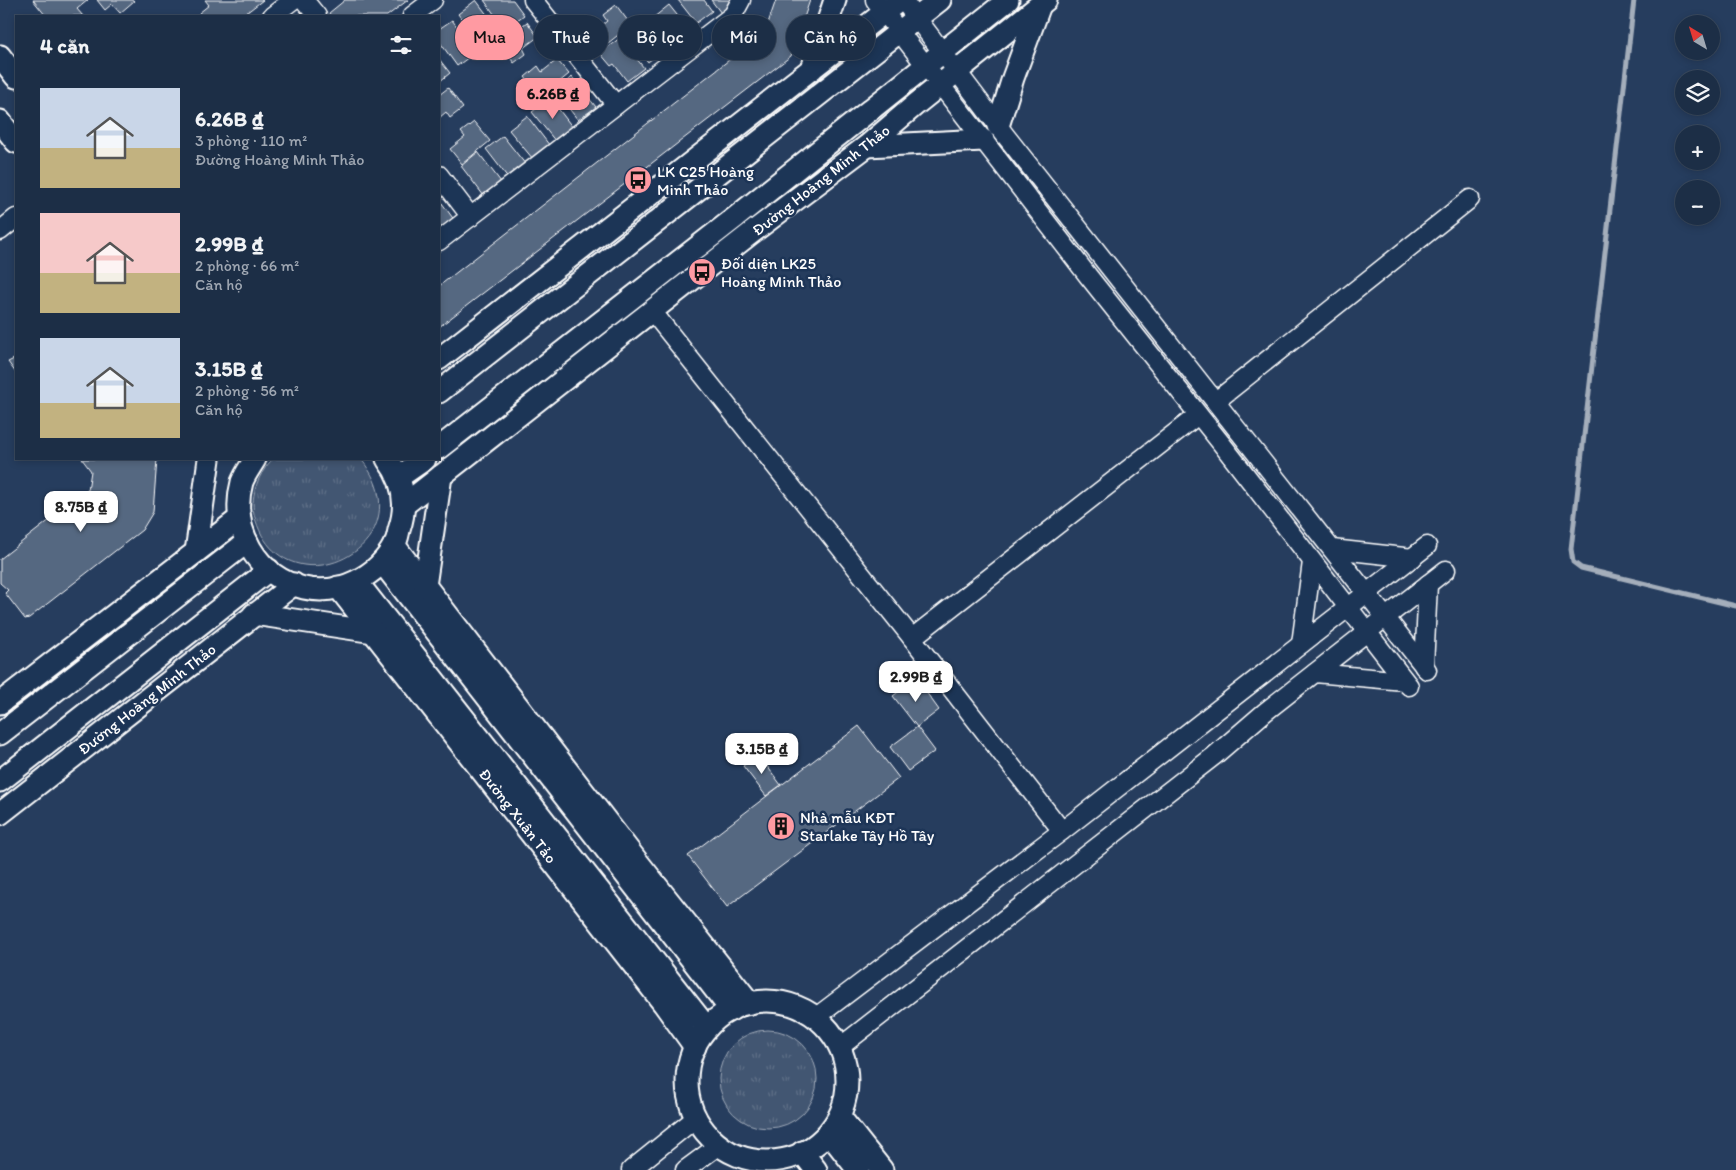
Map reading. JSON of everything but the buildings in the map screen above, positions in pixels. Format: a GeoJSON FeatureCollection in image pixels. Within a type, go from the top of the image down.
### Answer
{"type":"FeatureCollection","features":[{"type":"Feature","properties":{"kind":"main road"},"geometry":{"type":"LineString","coordinates":[[812,69],[835,0]]}},
{"type":"Feature","properties":{"kind":"main road"},"geometry":{"type":"LineString","coordinates":[[440,391],[940,0]]}},
{"type":"Feature","properties":{"kind":"main road","name":"Đường Hoàng Minh Thảo"},"geometry":{"type":"LineString","coordinates":[[440,447],[736,217],[1008,0]]}},
{"type":"Feature","properties":{"kind":"main road"},"geometry":{"type":"LineString","coordinates":[[867,146],[996,134],[1013,78],[1041,2]]}},
{"type":"Feature","properties":{"kind":"main road","name":"Đường Hoàng Minh Thảo"},"geometry":{"type":"LineString","coordinates":[[404,505],[750,234],[867,146],[1041,2]]}},
{"type":"Feature","properties":{"kind":"main road"},"geometry":{"type":"LineString","coordinates":[[440,358],[812,69],[891,3]]}},
{"type":"Feature","properties":{"kind":"main road"},"geometry":{"type":"LineString","coordinates":[[0,56],[15,76]]}},
{"type":"Feature","properties":{"kind":"main road"},"geometry":{"type":"LineString","coordinates":[[812,69],[826,88]]}},
{"type":"Feature","properties":{"kind":"main road"},"geometry":{"type":"LineString","coordinates":[[0,121],[15,141]]}},
{"type":"Feature","properties":{"kind":"main road"},"geometry":{"type":"LineString","coordinates":[[736,217],[750,234]]}},
{"type":"Feature","properties":{"kind":"main road"},"geometry":{"type":"LineString","coordinates":[[196,552],[209,460]]}},
{"type":"Feature","properties":{"kind":"main road"},"geometry":{"type":"LineString","coordinates":[[253,460],[242,482],[238,509],[243,536],[257,560],[278,578],[304,588],[331,589],[348,584],[379,566],[388,553],[403,520],[404,505],[399,477],[388,460]]}},
{"type":"Feature","properties":{"kind":"main road"},"geometry":{"type":"LineString","coordinates":[[399,477],[424,460]]}},
{"type":"Feature","properties":{"kind":"main road"},"geometry":{"type":"LineString","coordinates":[[425,586],[441,476]]}},
{"type":"Feature","properties":{"kind":"main road"},"geometry":{"type":"LineString","coordinates":[[0,702],[240,518]]}},
{"type":"Feature","properties":{"kind":"main road"},"geometry":{"type":"LineString","coordinates":[[0,734],[247,542]]}},
{"type":"Feature","properties":{"kind":"main road"},"geometry":{"type":"LineString","coordinates":[[388,553],[425,586],[636,861],[741,1006]]}},
{"type":"Feature","properties":{"kind":"main road"},"geometry":{"type":"LineString","coordinates":[[388,553],[741,1006]]}},
{"type":"Feature","properties":{"kind":"main road","name":"Đường Hoàng Minh Thảo"},"geometry":{"type":"LineString","coordinates":[[0,781],[269,570]]}},
{"type":"Feature","properties":{"kind":"main road","name":"Đường Hoàng Minh Thảo"},"geometry":{"type":"LineString","coordinates":[[0,814],[294,584]]}},
{"type":"Feature","properties":{"kind":"main road","name":"Đường Xuân Tảo"},"geometry":{"type":"LineString","coordinates":[[348,584],[374,632],[664,1004],[694,1047]]}},
{"type":"Feature","properties":{"kind":"main road","name":"Đường Xuân Tảo"},"geometry":{"type":"LineString","coordinates":[[348,584],[707,1028]]}},
{"type":"Feature","properties":{"kind":"main road"},"geometry":{"type":"LineString","coordinates":[[254,614],[374,632]]}},
{"type":"Feature","properties":{"kind":"main road"},"geometry":{"type":"LineString","coordinates":[[794,1160],[819,1142],[834,1125],[845,1100],[847,1073],[840,1047],[825,1025],[803,1009],[778,1001],[741,1006],[716,1019],[707,1028],[694,1047],[688,1066],[687,1086],[691,1106],[701,1126],[719,1145],[735,1154],[756,1160],[794,1160],[816,1170]]}},
{"type":"Feature","properties":{"kind":"main road"},"geometry":{"type":"LineString","coordinates":[[834,1125],[858,1170]]}},
{"type":"Feature","properties":{"kind":"main road"},"geometry":{"type":"LineString","coordinates":[[834,1125],[882,1170]]}},
{"type":"Feature","properties":{"kind":"street"},"geometry":{"type":"LineString","coordinates":[[273,15],[293,0]]}},
{"type":"Feature","properties":{"kind":"street"},"geometry":{"type":"LineString","coordinates":[[304,0],[315,15]]}},
{"type":"Feature","properties":{"kind":"street"},"geometry":{"type":"LineString","coordinates":[[413,15],[433,0]]}},
{"type":"Feature","properties":{"kind":"street"},"geometry":{"type":"LineString","coordinates":[[533,0],[616,105]]}},
{"type":"Feature","properties":{"kind":"street"},"geometry":{"type":"LineString","coordinates":[[440,241],[733,15],[741,0]]}},
{"type":"Feature","properties":{"kind":"street"},"geometry":{"type":"LineString","coordinates":[[891,3],[899,32],[941,85],[996,134],[1216,401],[1426,668],[1428,584]]}},
{"type":"Feature","properties":{"kind":"street"},"geometry":{"type":"LineString","coordinates":[[891,3],[958,72],[996,134],[1198,415],[1406,684],[1315,673]]}},
{"type":"Feature","properties":{"kind":"street"},"geometry":{"type":"LineString","coordinates":[[440,176],[471,217]]}},
{"type":"Feature","properties":{"kind":"street"},"geometry":{"type":"LineString","coordinates":[[1216,401],[1470,200]]}},
{"type":"Feature","properties":{"kind":"street"},"geometry":{"type":"LineString","coordinates":[[0,231],[15,219]]}},
{"type":"Feature","properties":{"kind":"street"},"geometry":{"type":"LineString","coordinates":[[652,311],[912,638],[1062,831]]}},
{"type":"Feature","properties":{"kind":"street"},"geometry":{"type":"LineString","coordinates":[[912,638],[1198,415]]}},
{"type":"Feature","properties":{"kind":"street"},"geometry":{"type":"LineString","coordinates":[[815,1018],[1062,831],[1427,546]]}},
{"type":"Feature","properties":{"kind":"street"},"geometry":{"type":"LineString","coordinates":[[1332,549],[1412,558]]}},
{"type":"Feature","properties":{"kind":"street"},"geometry":{"type":"LineString","coordinates":[[1301,644],[1312,562]]}},
{"type":"Feature","properties":{"kind":"street"},"geometry":{"type":"LineString","coordinates":[[840,1047],[1214,756],[1265,712],[1446,570]]}},
{"type":"Feature","properties":{"kind":"street"},"geometry":{"type":"LineString","coordinates":[[630,1170],[697,1117]]}},
{"type":"Feature","properties":{"kind":"street"},"geometry":{"type":"LineString","coordinates":[[685,1170],[719,1145]]}},
{"type":"Feature","properties":{"kind":"green space"},"geometry":{"type":"Polygon","coordinates":[[[272,460],[362,460],[378,491],[378,519],[365,542],[344,558],[318,566],[291,562],[269,545],[254,514],[253,507],[257,484],[272,460]]]}},
{"type":"Feature","properties":{"kind":"green space"},"geometry":{"type":"Polygon","coordinates":[[[768,1030],[787,1034],[803,1044],[813,1060],[817,1079],[813,1098],[803,1114],[787,1124],[768,1128],[749,1124],[733,1114],[723,1098],[719,1079],[723,1060],[733,1044],[749,1034],[768,1030]]]}},
{"type":"Feature","properties":{"kind":"waterway"},"geometry":{"type":"LineString","coordinates":[[1634,0],[1571,549],[1573,562],[1581,568],[1736,606]]}},
{"type":"Feature","properties":{"kind":"place","name":"LK C25 Hoàng Minh Thảo"},"geometry":{"type":"Point","coordinates":[638,180]}},
{"type":"Feature","properties":{"kind":"place","name":"Đối diện LK25 Hoàng Minh Thảo"},"geometry":{"type":"Point","coordinates":[702,272]}},
{"type":"Feature","properties":{"kind":"place","name":"Nhà mẫu KĐT Starlake Tây Hồ Tây"},"geometry":{"type":"Point","coordinates":[781,826]}}]}
